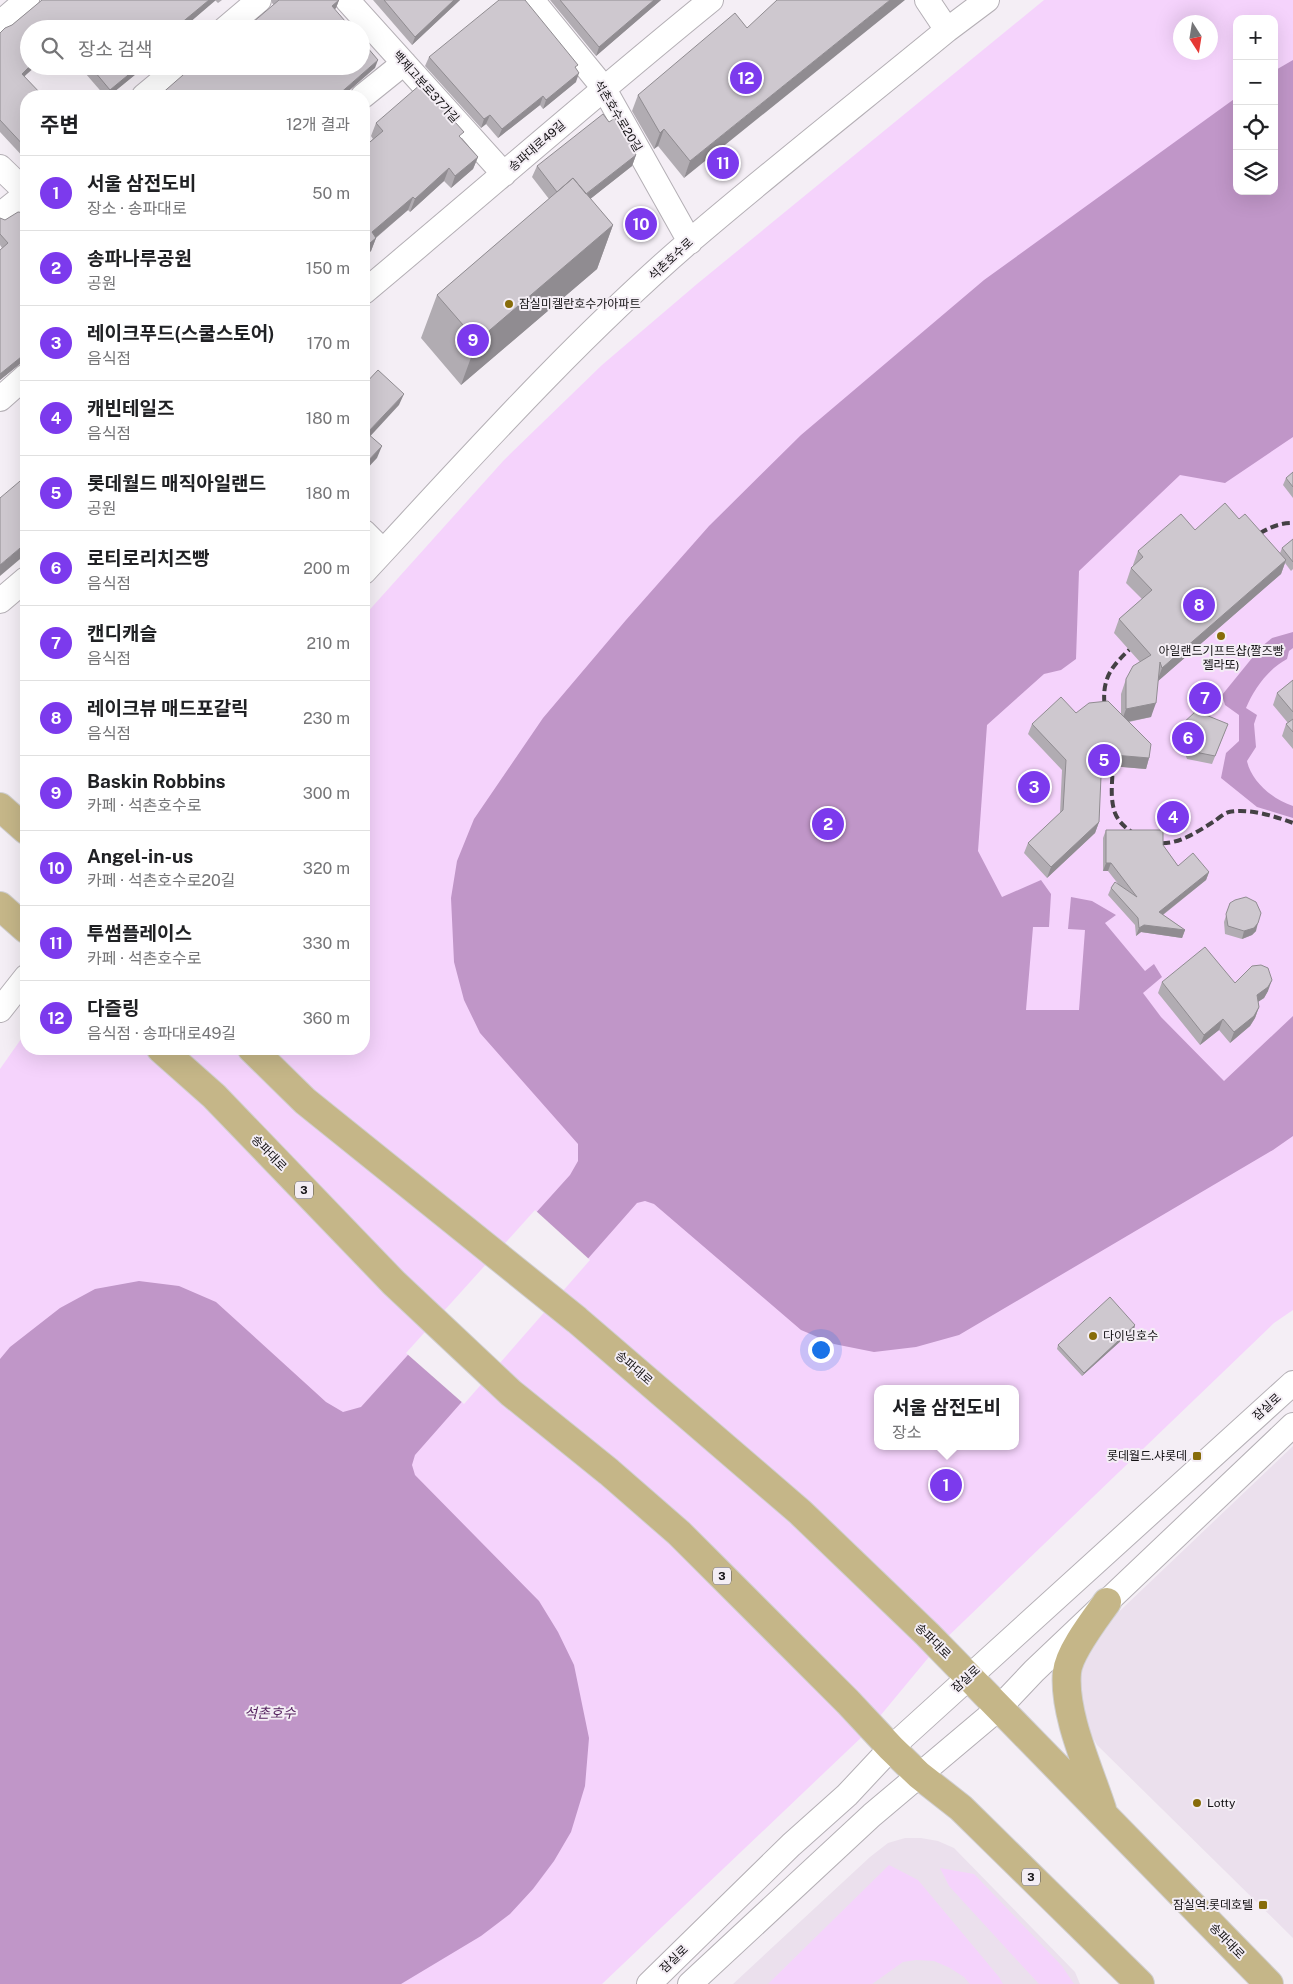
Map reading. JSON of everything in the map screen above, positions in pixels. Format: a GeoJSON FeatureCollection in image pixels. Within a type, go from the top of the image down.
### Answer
{"type":"FeatureCollection","features":[{"type":"Feature","properties":{"kind":"main road"},"geometry":{"type":"LineString","coordinates":[[0,807],[20,825]]}},
{"type":"Feature","properties":{"kind":"main road"},"geometry":{"type":"LineString","coordinates":[[0,906],[20,924]]}},
{"type":"Feature","properties":{"kind":"main road","name":"송파대로"},"geometry":{"type":"LineString","coordinates":[[168,1055],[214,1096],[394,1283],[511,1393],[609,1472],[679,1533],[841,1695],[891,1748]]}},
{"type":"Feature","properties":{"kind":"main road","name":"송파대로"},"geometry":{"type":"LineString","coordinates":[[258,1055],[305,1101],[577,1320],[800,1512],[1000,1708],[1268,1984]]}},
{"type":"Feature","properties":{"kind":"main road"},"geometry":{"type":"LineString","coordinates":[[1104,1815],[1074,1724],[1068,1698],[1067,1670],[1080,1642],[1107,1602]]}},
{"type":"Feature","properties":{"kind":"main road","name":"3"},"geometry":{"type":"LineString","coordinates":[[891,1748],[919,1775],[961,1808],[1140,1984]]}},
{"type":"Feature","properties":{"kind":"street"},"geometry":{"type":"LineString","coordinates":[[0,23],[28,0]]}},
{"type":"Feature","properties":{"kind":"street"},"geometry":{"type":"LineString","coordinates":[[236,20],[259,0]]}},
{"type":"Feature","properties":{"kind":"street","name":"백제고분로37가길"},"geometry":{"type":"LineString","coordinates":[[347,0],[365,20]]}},
{"type":"Feature","properties":{"kind":"street","name":"석촌호수로20길"},"geometry":{"type":"LineString","coordinates":[[532,0],[603,87],[690,242]]}},
{"type":"Feature","properties":{"kind":"street","name":"송파대로49길"},"geometry":{"type":"LineString","coordinates":[[370,287],[504,174],[603,87],[711,0]]}},
{"type":"Feature","properties":{"kind":"street"},"geometry":{"type":"LineString","coordinates":[[927,0],[947,30]]}},
{"type":"Feature","properties":{"kind":"street","name":"석촌호수로"},"geometry":{"type":"LineString","coordinates":[[370,566],[448,481],[584,340],[690,242],[947,30],[987,0]]}},
{"type":"Feature","properties":{"kind":"street","name":"백제고분로37가길"},"geometry":{"type":"LineString","coordinates":[[370,25],[504,174]]}},
{"type":"Feature","properties":{"kind":"street"},"geometry":{"type":"LineString","coordinates":[[370,90],[404,63]]}},
{"type":"Feature","properties":{"kind":"street"},"geometry":{"type":"LineString","coordinates":[[151,90],[169,75]]}},
{"type":"Feature","properties":{"kind":"street"},"geometry":{"type":"LineString","coordinates":[[0,167],[20,187]]}},
{"type":"Feature","properties":{"kind":"street"},"geometry":{"type":"LineString","coordinates":[[0,215],[20,198]]}},
{"type":"Feature","properties":{"kind":"street"},"geometry":{"type":"LineString","coordinates":[[0,399],[20,381]]}},
{"type":"Feature","properties":{"kind":"street"},"geometry":{"type":"LineString","coordinates":[[370,538],[383,552]]}},
{"type":"Feature","properties":{"kind":"street"},"geometry":{"type":"LineString","coordinates":[[0,601],[20,584]]}},
{"type":"Feature","properties":{"kind":"street"},"geometry":{"type":"LineString","coordinates":[[0,1010],[20,985]]}},
{"type":"Feature","properties":{"kind":"street","name":"잠실로"},"geometry":{"type":"LineString","coordinates":[[649,1984],[791,1845],[847,1795],[891,1748],[968,1676],[1077,1581],[1293,1383]]}},
{"type":"Feature","properties":{"kind":"street"},"geometry":{"type":"LineString","coordinates":[[690,1984],[872,1815],[1000,1708],[1034,1671],[1293,1425]]}},
{"type":"Feature","properties":{"kind":"shaded area"},"geometry":{"type":"Polygon","coordinates":[[[1044,0],[1293,0],[1293,1310],[1274,1323],[938,1646],[866,1733],[602,1984],[0,1984],[0,1069],[20,1041],[20,1055],[370,1055],[370,609],[504,460],[602,365],[697,284],[1044,0]]]}},
{"type":"Feature","properties":{"kind":"shaded area"},"geometry":{"type":"Polygon","coordinates":[[[1293,1446],[1293,1938],[1097,1745],[1077,1710],[1083,1646],[1293,1446]]]}},
{"type":"Feature","properties":{"kind":"shaded area"},"geometry":{"type":"Polygon","coordinates":[[[905,1838],[938,1841],[954,1848],[1075,1972],[1080,1984],[733,1984],[870,1857],[888,1843],[905,1838]]]}},
{"type":"Feature","properties":{"kind":"shaded area"},"geometry":{"type":"Polygon","coordinates":[[[889,1865],[918,1880],[1003,1984],[970,1984],[964,1977],[950,1968],[934,1961],[916,1960],[903,1962],[872,1984],[768,1984],[889,1865]]]}},
{"type":"Feature","properties":{"kind":"shaded area"},"geometry":{"type":"Polygon","coordinates":[[[940,1868],[974,1874],[1062,1966],[1074,1984],[1039,1984],[949,1886],[940,1868]]]}},
{"type":"Feature","properties":{"kind":"water","name":"석촌호수"},"geometry":{"type":"Polygon","coordinates":[[[1293,60],[1293,437],[1225,483],[1180,475],[1079,571],[1076,659],[1061,670],[1044,674],[987,725],[978,851],[1002,897],[1041,880],[1051,894],[1049,927],[1033,927],[1026,1010],[1079,1010],[1085,930],[1068,929],[1071,897],[1092,901],[1116,915],[1105,923],[1145,971],[1154,964],[1162,977],[1143,993],[1161,1017],[1224,1081],[1293,1016],[1293,1136],[1273,1150],[959,1335],[916,1347],[874,1352],[834,1344],[801,1330],[654,1204],[645,1201],[637,1203],[415,1455],[412,1465],[415,1475],[539,1601],[558,1632],[574,1665],[589,1738],[585,1786],[571,1832],[554,1861],[533,1889],[510,1914],[481,1936],[401,1984],[0,1984],[0,1359],[10,1347],[60,1308],[95,1289],[139,1281],[179,1286],[216,1302],[326,1402],[343,1412],[361,1407],[570,1175],[578,1161],[578,1144],[480,1033],[464,1000],[454,962],[451,898],[457,861],[474,819],[543,718],[709,526],[801,435],[984,280],[1233,100],[1233,195],[1278,195],[1278,69],[1293,60]]]}},
{"type":"Feature","properties":{"kind":"water"},"geometry":{"type":"Polygon","coordinates":[[[1293,632],[1293,648],[1289,651],[1287,659],[1262,680],[1246,708],[1257,715],[1254,724],[1256,747],[1247,761],[1249,768],[1264,789],[1278,799],[1293,806],[1293,818],[1257,807],[1221,778],[1226,753],[1239,741],[1239,715],[1225,705],[1222,695],[1261,647],[1272,638],[1293,632]]]}},
{"type":"Feature","properties":{"kind":"pier"},"geometry":{"type":"Polygon","coordinates":[[[535,1210],[590,1260],[464,1404],[406,1353],[535,1210]]]}},
{"type":"Feature","properties":{"kind":"building"},"geometry":{"type":"Polygon","coordinates":[[[42,0],[209,0],[185,20],[20,20],[20,75],[23,75],[37,90],[20,90],[20,142],[0,120],[0,33],[42,0]]]}},
{"type":"Feature","properties":{"kind":"building"},"geometry":{"type":"Polygon","coordinates":[[[279,0],[339,0],[332,6],[344,20],[256,20],[279,0]]]}},
{"type":"Feature","properties":{"kind":"building"},"geometry":{"type":"Polygon","coordinates":[[[384,0],[454,0],[415,37],[384,0]]]}},
{"type":"Feature","properties":{"kind":"building"},"geometry":{"type":"Polygon","coordinates":[[[499,0],[525,0],[578,65],[575,67],[579,73],[546,100],[543,96],[502,129],[490,115],[484,119],[429,57],[499,0]]]}},
{"type":"Feature","properties":{"kind":"building"},"geometry":{"type":"Polygon","coordinates":[[[560,0],[654,0],[599,47],[560,0]]]}},
{"type":"Feature","properties":{"kind":"building"},"geometry":{"type":"Polygon","coordinates":[[[777,0],[890,0],[690,161],[664,129],[660,133],[638,95],[735,13],[747,28],[777,0]]]}},
{"type":"Feature","properties":{"kind":"building"},"geometry":{"type":"Polygon","coordinates":[[[370,51],[378,60],[370,67],[370,51]]]}},
{"type":"Feature","properties":{"kind":"building"},"geometry":{"type":"Polygon","coordinates":[[[98,75],[128,75],[110,90],[98,75]]]}},
{"type":"Feature","properties":{"kind":"building"},"geometry":{"type":"Polygon","coordinates":[[[183,75],[361,75],[344,90],[166,90],[183,75]]]}},
{"type":"Feature","properties":{"kind":"building"},"geometry":{"type":"Polygon","coordinates":[[[421,84],[464,132],[459,136],[478,157],[455,176],[449,168],[415,199],[413,197],[372,232],[376,238],[370,243],[370,142],[383,131],[376,123],[421,84]]]}},
{"type":"Feature","properties":{"kind":"building"},"geometry":{"type":"Polygon","coordinates":[[[603,114],[609,122],[615,118],[636,155],[586,194],[573,178],[557,192],[537,166],[603,114]]]}},
{"type":"Feature","properties":{"kind":"building"},"geometry":{"type":"Polygon","coordinates":[[[573,178],[613,225],[477,341],[437,295],[573,178]]]}},
{"type":"Feature","properties":{"kind":"building"},"geometry":{"type":"Polygon","coordinates":[[[20,212],[20,358],[0,374],[0,250],[8,243],[0,234],[0,218],[5,220],[20,212]]]}},
{"type":"Feature","properties":{"kind":"building"},"geometry":{"type":"Polygon","coordinates":[[[378,370],[404,394],[370,430],[370,379],[378,370]]]}},
{"type":"Feature","properties":{"kind":"building"},"geometry":{"type":"Polygon","coordinates":[[[370,436],[382,446],[370,459],[370,436]]]}},
{"type":"Feature","properties":{"kind":"building"},"geometry":{"type":"Polygon","coordinates":[[[1293,472],[1293,487],[1286,478],[1293,472]]]}},
{"type":"Feature","properties":{"kind":"building"},"geometry":{"type":"Polygon","coordinates":[[[20,481],[20,548],[0,565],[0,498],[20,481]]]}},
{"type":"Feature","properties":{"kind":"building"},"geometry":{"type":"Polygon","coordinates":[[[1225,503],[1239,519],[1245,514],[1286,560],[1162,668],[1160,662],[1156,703],[1126,709],[1126,679],[1133,666],[1151,655],[1119,619],[1152,590],[1131,568],[1143,557],[1138,551],[1181,514],[1195,530],[1225,503]]]}},
{"type":"Feature","properties":{"kind":"building"},"geometry":{"type":"Polygon","coordinates":[[[1293,539],[1293,562],[1282,548],[1293,539]]]}},
{"type":"Feature","properties":{"kind":"building"},"geometry":{"type":"Polygon","coordinates":[[[1293,680],[1293,712],[1277,693],[1293,680]]]}},
{"type":"Feature","properties":{"kind":"building"},"geometry":{"type":"Polygon","coordinates":[[[1061,697],[1076,713],[1089,703],[1108,701],[1151,744],[1149,758],[1102,754],[1099,822],[1051,867],[1028,843],[1063,810],[1066,760],[1032,724],[1061,697]]]}},
{"type":"Feature","properties":{"kind":"building"},"geometry":{"type":"Polygon","coordinates":[[[1196,711],[1228,724],[1215,756],[1190,751],[1180,726],[1196,711]]]}},
{"type":"Feature","properties":{"kind":"building"},"geometry":{"type":"Polygon","coordinates":[[[1293,719],[1293,732],[1286,724],[1293,719]]]}},
{"type":"Feature","properties":{"kind":"building"},"geometry":{"type":"Polygon","coordinates":[[[1106,830],[1163,830],[1163,845],[1178,866],[1193,853],[1209,872],[1159,912],[1185,930],[1144,925],[1139,928],[1138,918],[1111,888],[1115,882],[1137,897],[1111,863],[1106,863],[1106,830]]]}},
{"type":"Feature","properties":{"kind":"building"},"geometry":{"type":"Polygon","coordinates":[[[1246,897],[1256,902],[1261,913],[1258,923],[1254,928],[1244,931],[1228,926],[1226,914],[1230,903],[1246,897]]]}},
{"type":"Feature","properties":{"kind":"building"},"geometry":{"type":"Polygon","coordinates":[[[1205,947],[1235,983],[1252,966],[1261,965],[1268,968],[1272,980],[1268,987],[1257,995],[1259,1007],[1254,1016],[1234,1032],[1223,1019],[1204,1035],[1162,982],[1205,947]]]}},
{"type":"Feature","properties":{"kind":"building"},"geometry":{"type":"Polygon","coordinates":[[[1110,1297],[1135,1325],[1084,1373],[1058,1345],[1110,1297]]]}},
{"type":"Feature","properties":{"kind":"railway"},"geometry":{"type":"LineString","coordinates":[[1250,540],[1270,528],[1281,524],[1293,523]]}},
{"type":"Feature","properties":{"kind":"railway"},"geometry":{"type":"LineString","coordinates":[[1106,715],[1104,702],[1106,681],[1121,657],[1139,641]]}},
{"type":"Feature","properties":{"kind":"railway"},"geometry":{"type":"LineString","coordinates":[[1112,752],[1112,798],[1115,813],[1126,828],[1146,840],[1156,843],[1176,841],[1185,838],[1229,812],[1237,811],[1261,813],[1293,823]]}},
{"type":"Feature","properties":{"kind":"place","name":"다즐링"},"geometry":{"type":"Point","coordinates":[746,78]}},
{"type":"Feature","properties":{"kind":"place","name":"투썸플레이스"},"geometry":{"type":"Point","coordinates":[723,163]}},
{"type":"Feature","properties":{"kind":"place","name":"Angel-in-us"},"geometry":{"type":"Point","coordinates":[641,224]}},
{"type":"Feature","properties":{"kind":"place","name":"잠실미켈란호수가아파트"},"geometry":{"type":"Point","coordinates":[509,304]}},
{"type":"Feature","properties":{"kind":"place","name":"Baskin Robbins"},"geometry":{"type":"Point","coordinates":[473,340]}},
{"type":"Feature","properties":{"kind":"place","name":"레이크뷰 매드포갈릭"},"geometry":{"type":"Point","coordinates":[1199,605]}},
{"type":"Feature","properties":{"kind":"place","name":"아일랜드기프트샵(짤즈빵 젤라또)"},"geometry":{"type":"Point","coordinates":[1221,636]}},
{"type":"Feature","properties":{"kind":"place","name":"캔디캐슬"},"geometry":{"type":"Point","coordinates":[1205,698]}},
{"type":"Feature","properties":{"kind":"place","name":"로티로리치즈빵"},"geometry":{"type":"Point","coordinates":[1188,738]}},
{"type":"Feature","properties":{"kind":"place","name":"롯데월드 매직아일랜드"},"geometry":{"type":"Point","coordinates":[1104,760]}},
{"type":"Feature","properties":{"kind":"place","name":"레이크푸드(스쿨스토어)"},"geometry":{"type":"Point","coordinates":[1034,787]}},
{"type":"Feature","properties":{"kind":"place","name":"캐빈테일즈"},"geometry":{"type":"Point","coordinates":[1173,817]}},
{"type":"Feature","properties":{"kind":"place","name":"송파나루공원"},"geometry":{"type":"Point","coordinates":[828,824]}},
{"type":"Feature","properties":{"kind":"place","name":"다이닝호수"},"geometry":{"type":"Point","coordinates":[1093,1336]}},
{"type":"Feature","properties":{"kind":"place","name":"롯데월드.샤롯데"},"geometry":{"type":"Point","coordinates":[1197,1456]}},
{"type":"Feature","properties":{"kind":"place","name":"서울 삼전도비"},"geometry":{"type":"Point","coordinates":[946,1485]}},
{"type":"Feature","properties":{"kind":"place","name":"Lotty"},"geometry":{"type":"Point","coordinates":[1197,1803]}},
{"type":"Feature","properties":{"kind":"place","name":"잠실역.롯데호텔"},"geometry":{"type":"Point","coordinates":[1263,1905]}}]}
